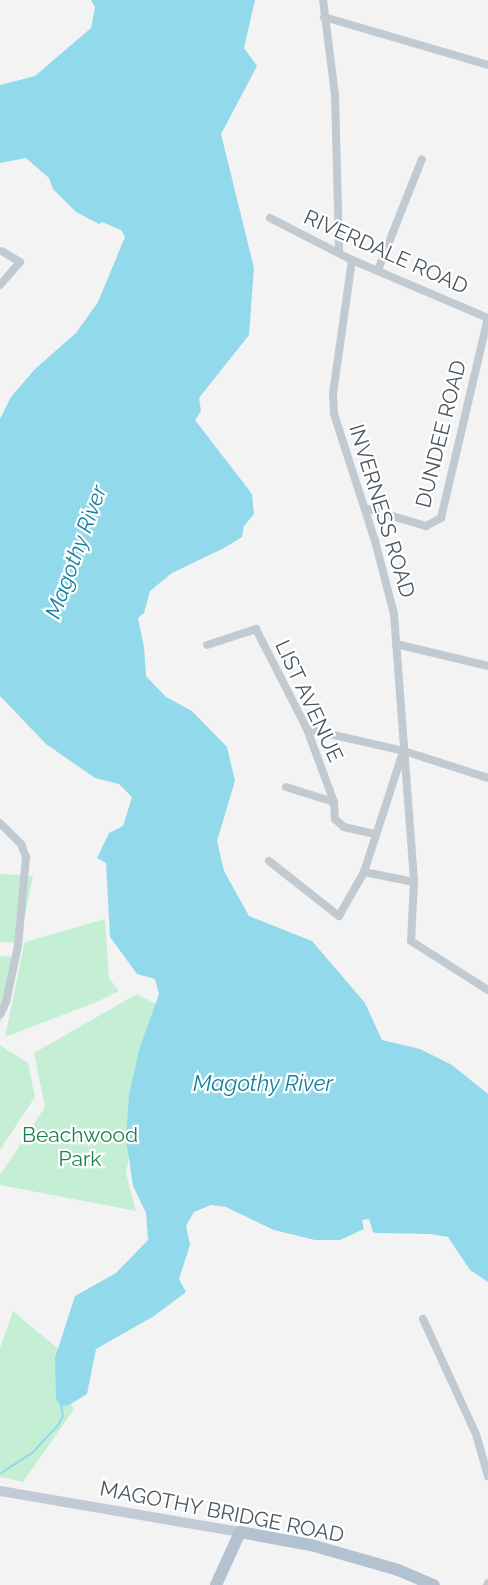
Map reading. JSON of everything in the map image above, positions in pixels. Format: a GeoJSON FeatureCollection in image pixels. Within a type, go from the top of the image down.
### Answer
{"type":"FeatureCollection","features":[{"type":"Feature","properties":{"kind":"main road","name":"MAGOTHY BRIDGE ROAD"},"geometry":{"type":"LineString","coordinates":[[0,1491],[311,1545],[398,1570],[434,1585]]}},
{"type":"Feature","properties":{"kind":"main road"},"geometry":{"type":"LineString","coordinates":[[216,1585],[240,1532]]}},
{"type":"Feature","properties":{"kind":"street"},"geometry":{"type":"LineString","coordinates":[[323,0],[335,95],[339,253]]}},
{"type":"Feature","properties":{"kind":"street"},"geometry":{"type":"LineString","coordinates":[[324,17],[488,65]]}},
{"type":"Feature","properties":{"kind":"street"},"geometry":{"type":"LineString","coordinates":[[378,270],[422,159]]}},
{"type":"Feature","properties":{"kind":"street","name":"RIVERDALE ROAD"},"geometry":{"type":"LineString","coordinates":[[270,218],[352,260],[488,317]]}},
{"type":"Feature","properties":{"kind":"street"},"geometry":{"type":"LineString","coordinates":[[0,285],[20,262],[2,251]]}},
{"type":"Feature","properties":{"kind":"street","name":"INVERNESS ROAD"},"geometry":{"type":"LineString","coordinates":[[352,260],[333,394],[338,430],[365,508],[394,614],[414,882],[411,941],[488,990]]}},
{"type":"Feature","properties":{"kind":"street","name":"DUNDEE ROAD"},"geometry":{"type":"LineString","coordinates":[[365,508],[426,526],[441,519],[488,317]]}},
{"type":"Feature","properties":{"kind":"street","name":"LIST AVENUE"},"geometry":{"type":"LineString","coordinates":[[207,645],[256,629],[307,729],[334,802],[335,819],[338,824],[375,834]]}},
{"type":"Feature","properties":{"kind":"street"},"geometry":{"type":"LineString","coordinates":[[396,644],[488,666]]}},
{"type":"Feature","properties":{"kind":"street"},"geometry":{"type":"LineString","coordinates":[[307,729],[404,751],[488,778]]}},
{"type":"Feature","properties":{"kind":"street"},"geometry":{"type":"LineString","coordinates":[[269,861],[339,916],[364,872],[404,751]]}},
{"type":"Feature","properties":{"kind":"street"},"geometry":{"type":"LineString","coordinates":[[286,787],[334,802]]}},
{"type":"Feature","properties":{"kind":"street"},"geometry":{"type":"LineString","coordinates":[[0,823],[21,844],[26,857],[18,946],[6,1002],[0,1015]]}},
{"type":"Feature","properties":{"kind":"street"},"geometry":{"type":"LineString","coordinates":[[364,872],[414,882]]}},
{"type":"Feature","properties":{"kind":"street"},"geometry":{"type":"LineString","coordinates":[[423,1319],[476,1434],[488,1476]]}},
{"type":"Feature","properties":{"kind":"green space"},"geometry":{"type":"Polygon","coordinates":[[[0,874],[33,876],[19,943],[0,942],[0,874]]]}},
{"type":"Feature","properties":{"kind":"green space"},"geometry":{"type":"Polygon","coordinates":[[[105,919],[109,978],[119,991],[5,1037],[25,940],[25,942],[105,919]]]}},
{"type":"Feature","properties":{"kind":"green space"},"geometry":{"type":"Polygon","coordinates":[[[0,956],[16,957],[0,1025],[0,956]]]}},
{"type":"Feature","properties":{"kind":"green space","name":"Beachwood Park"},"geometry":{"type":"Polygon","coordinates":[[[137,994],[158,1005],[126,1173],[136,1211],[0,1185],[0,1175],[45,1107],[34,1053],[137,994]]]}},
{"type":"Feature","properties":{"kind":"green space","name":"Beachwood Park"},"geometry":{"type":"Polygon","coordinates":[[[0,1045],[28,1063],[35,1097],[0,1150],[0,1045]]]}},
{"type":"Feature","properties":{"kind":"green space"},"geometry":{"type":"Polygon","coordinates":[[[13,1311],[69,1358],[57,1381],[74,1409],[23,1482],[0,1477],[0,1348],[13,1311]]]}},
{"type":"Feature","properties":{"kind":"water","name":"Magothy River"},"geometry":{"type":"Polygon","coordinates":[[[91,0],[255,0],[244,48],[257,66],[221,134],[254,268],[249,335],[199,398],[201,411],[195,420],[252,494],[254,514],[244,526],[242,537],[172,573],[150,591],[144,613],[138,618],[144,647],[146,676],[166,697],[192,711],[227,747],[235,781],[217,841],[224,871],[249,916],[312,941],[365,1003],[382,1040],[420,1049],[452,1065],[488,1094],[488,1282],[470,1270],[448,1237],[431,1234],[376,1233],[373,1232],[369,1219],[362,1220],[364,1229],[340,1240],[315,1240],[274,1230],[226,1207],[211,1205],[194,1212],[186,1226],[190,1245],[179,1279],[186,1292],[154,1316],[96,1349],[87,1394],[69,1405],[61,1406],[56,1399],[55,1358],[75,1296],[116,1273],[148,1240],[146,1213],[133,1186],[126,1139],[129,1094],[140,1047],[159,994],[155,979],[137,974],[110,937],[106,863],[97,858],[109,833],[123,826],[132,797],[119,784],[95,778],[46,744],[0,696],[0,419],[11,397],[35,369],[76,333],[98,302],[125,237],[121,230],[102,222],[99,224],[76,212],[53,189],[49,178],[26,158],[0,163],[0,85],[35,76],[91,28],[95,7],[91,0]]]}},
{"type":"Feature","properties":{"kind":"waterway"},"geometry":{"type":"LineString","coordinates":[[1,1473],[33,1452],[58,1425],[63,1416],[61,1405]]}}]}
